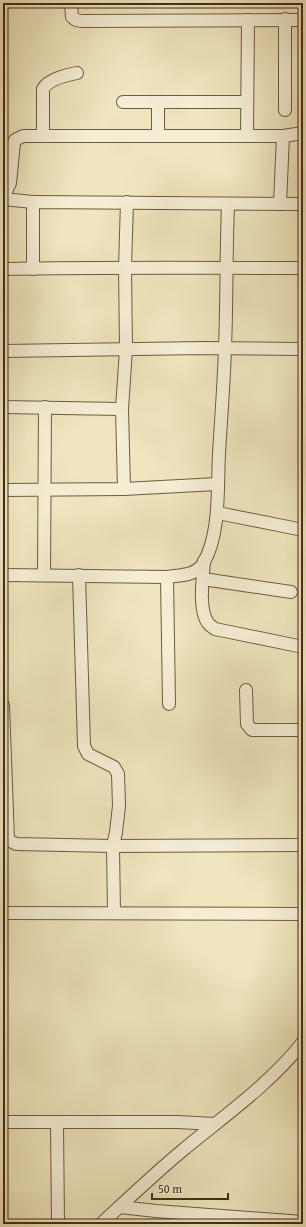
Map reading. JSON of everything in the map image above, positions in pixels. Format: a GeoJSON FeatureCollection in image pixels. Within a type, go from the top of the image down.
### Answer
{"type":"FeatureCollection","features":[{"type":"Feature","properties":{"kind":"street"},"geometry":{"type":"LineString","coordinates":[[71,3],[72,17],[81,21],[303,20]]}},
{"type":"Feature","properties":{"kind":"street"},"geometry":{"type":"LineString","coordinates":[[285,19],[285,110]]}},
{"type":"Feature","properties":{"kind":"street"},"geometry":{"type":"LineString","coordinates":[[247,136],[248,20]]}},
{"type":"Feature","properties":{"kind":"street"},"geometry":{"type":"LineString","coordinates":[[43,136],[43,89],[48,82],[77,73]]}},
{"type":"Feature","properties":{"kind":"street"},"geometry":{"type":"LineString","coordinates":[[123,102],[247,102]]}},
{"type":"Feature","properties":{"kind":"street"},"geometry":{"type":"LineString","coordinates":[[158,102],[158,135]]}},
{"type":"Feature","properties":{"kind":"street"},"geometry":{"type":"LineString","coordinates":[[303,133],[283,136],[23,136],[15,140],[10,183],[3,198],[33,202],[303,204]]}},
{"type":"Feature","properties":{"kind":"street"},"geometry":{"type":"LineString","coordinates":[[280,204],[283,136]]}},
{"type":"Feature","properties":{"kind":"street"},"geometry":{"type":"LineString","coordinates":[[33,202],[33,269]]}},
{"type":"Feature","properties":{"kind":"street"},"geometry":{"type":"LineString","coordinates":[[124,488],[122,408],[126,349],[125,267],[127,202]]}},
{"type":"Feature","properties":{"kind":"street"},"geometry":{"type":"LineString","coordinates":[[228,204],[225,348],[218,484],[218,513],[216,525],[204,561],[202,606],[205,618],[209,624],[216,629],[303,647]]}},
{"type":"Feature","properties":{"kind":"street"},"geometry":{"type":"LineString","coordinates":[[3,269],[125,267],[303,268]]}},
{"type":"Feature","properties":{"kind":"street"},"geometry":{"type":"LineString","coordinates":[[3,351],[225,348],[303,349]]}},
{"type":"Feature","properties":{"kind":"street"},"geometry":{"type":"LineString","coordinates":[[3,407],[122,408]]}},
{"type":"Feature","properties":{"kind":"street"},"geometry":{"type":"LineString","coordinates":[[44,575],[45,407]]}},
{"type":"Feature","properties":{"kind":"street"},"geometry":{"type":"LineString","coordinates":[[3,490],[124,488],[218,484]]}},
{"type":"Feature","properties":{"kind":"street"},"geometry":{"type":"LineString","coordinates":[[218,513],[303,530]]}},
{"type":"Feature","properties":{"kind":"street"},"geometry":{"type":"LineString","coordinates":[[3,575],[167,577],[192,574],[204,561]]}},
{"type":"Feature","properties":{"kind":"street"},"geometry":{"type":"LineString","coordinates":[[79,575],[84,746],[88,754],[114,767],[118,774],[119,780],[119,806],[113,846],[114,913]]}},
{"type":"Feature","properties":{"kind":"street"},"geometry":{"type":"LineString","coordinates":[[167,577],[169,704]]}},
{"type":"Feature","properties":{"kind":"street"},"geometry":{"type":"LineString","coordinates":[[203,579],[291,592]]}},
{"type":"Feature","properties":{"kind":"street"},"geometry":{"type":"LineString","coordinates":[[246,690],[247,724],[249,728],[252,730],[303,730]]}},
{"type":"Feature","properties":{"kind":"street"},"geometry":{"type":"LineString","coordinates":[[3,705],[8,840],[16,844],[113,846],[303,845]]}},
{"type":"Feature","properties":{"kind":"street"},"geometry":{"type":"LineString","coordinates":[[3,913],[303,914]]}},
{"type":"Feature","properties":{"kind":"street"},"geometry":{"type":"LineString","coordinates":[[101,1224],[165,1164],[297,1058],[303,1042]]}},
{"type":"Feature","properties":{"kind":"street"},"geometry":{"type":"LineString","coordinates":[[3,1122],[177,1122],[215,1124]]}},
{"type":"Feature","properties":{"kind":"street"},"geometry":{"type":"LineString","coordinates":[[57,1123],[58,1224]]}},
{"type":"Feature","properties":{"kind":"street"},"geometry":{"type":"LineString","coordinates":[[120,1207],[303,1222]]}}]}
